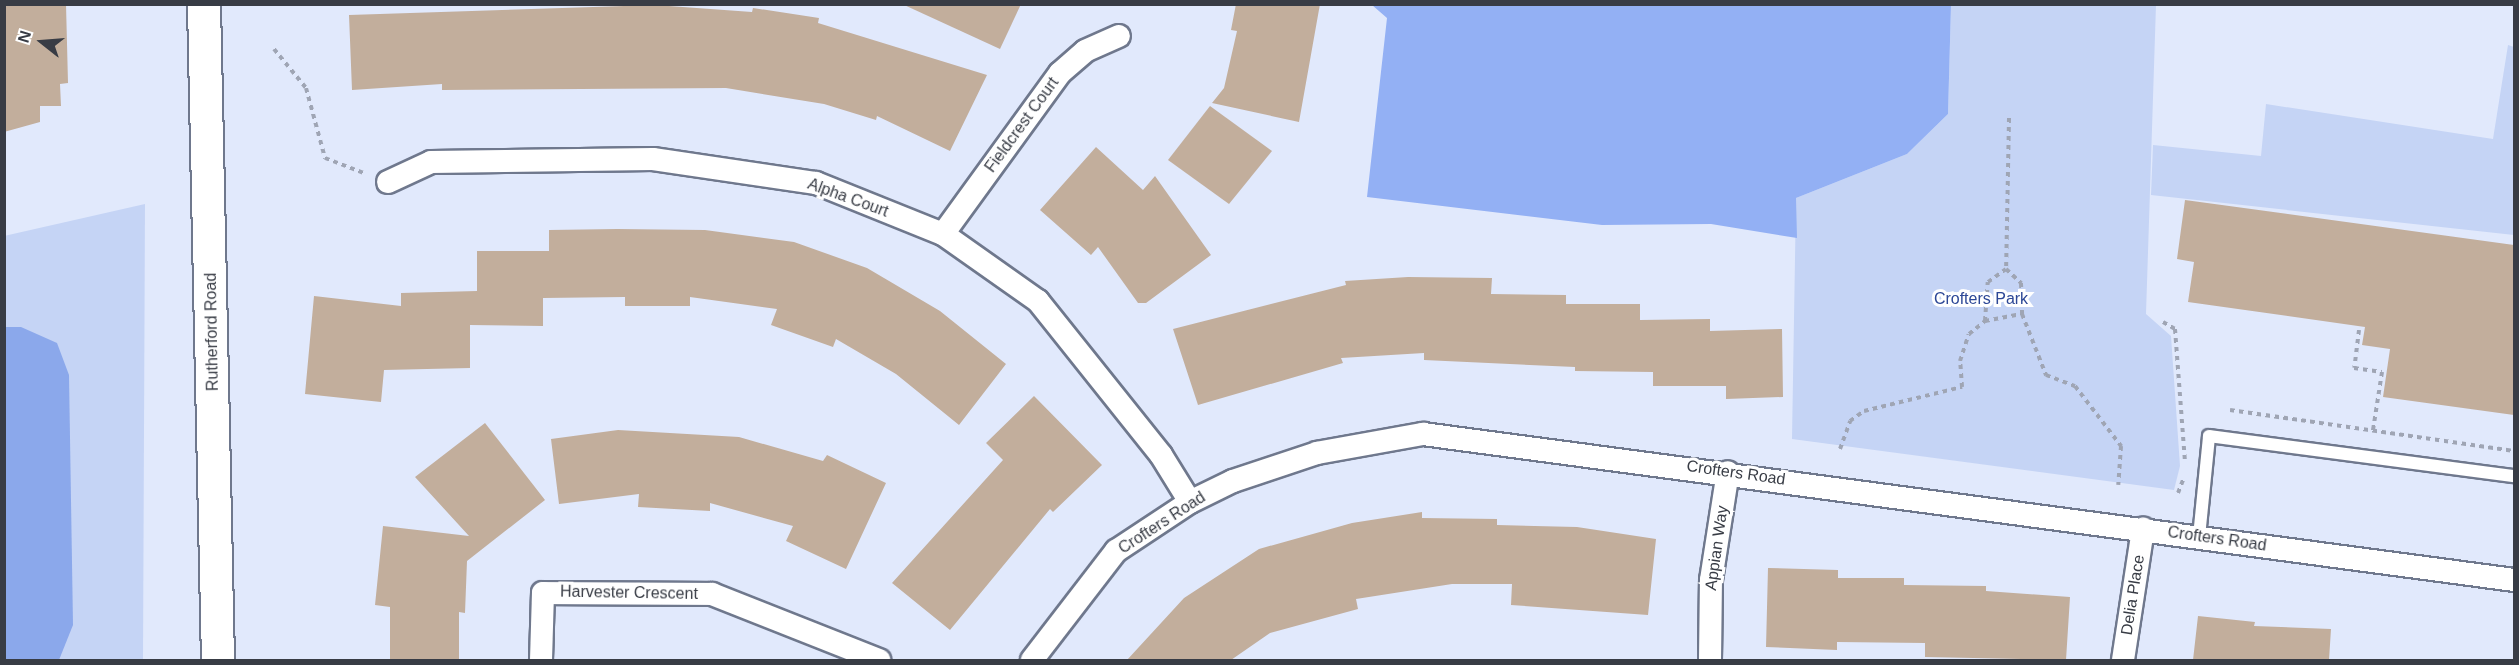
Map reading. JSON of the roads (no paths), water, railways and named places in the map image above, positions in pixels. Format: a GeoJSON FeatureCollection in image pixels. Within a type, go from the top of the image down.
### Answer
{"type":"FeatureCollection","features":[{"type":"Feature","properties":{"kind":"main road","name":"Rutherford Road"},"geometry":{"type":"LineString","coordinates":[[204,4],[218,660]]}},
{"type":"Feature","properties":{"kind":"street","name":"Fieldcrest Court"},"geometry":{"type":"LineString","coordinates":[[943,234],[1060,73],[1085,51],[1119,36]]}},
{"type":"Feature","properties":{"kind":"street","name":"Alpha Court"},"geometry":{"type":"LineString","coordinates":[[388,182],[431,162],[653,159],[816,183],[943,234],[1038,301],[1161,455],[1190,502]]}},
{"type":"Feature","properties":{"kind":"street","name":"Crofters Road"},"geometry":{"type":"LineString","coordinates":[[1032,660],[1116,551],[1190,502],[1233,481],[1317,453],[1423,434],[1728,472],[2514,580]]}},
{"type":"Feature","properties":{"kind":"street","name":"Appian Way"},"geometry":{"type":"LineString","coordinates":[[1710,660],[1711,580],[1728,472]]}},
{"type":"Feature","properties":{"kind":"street","name":"Delia Place"},"geometry":{"type":"LineString","coordinates":[[2123,660],[2143,529]]}},
{"type":"Feature","properties":{"kind":"street","name":"Harvester Crescent"},"geometry":{"type":"LineString","coordinates":[[541,660],[543,593],[712,594],[879,660]]}},
{"type":"Feature","properties":{"kind":"lane"},"geometry":{"type":"LineString","coordinates":[[2199,537],[2209,436],[2514,476]]}},
{"type":"Feature","properties":{"kind":"park label","name":"Crofters Park"},"geometry":{"type":"Point","coordinates":[1981,299]}}]}
